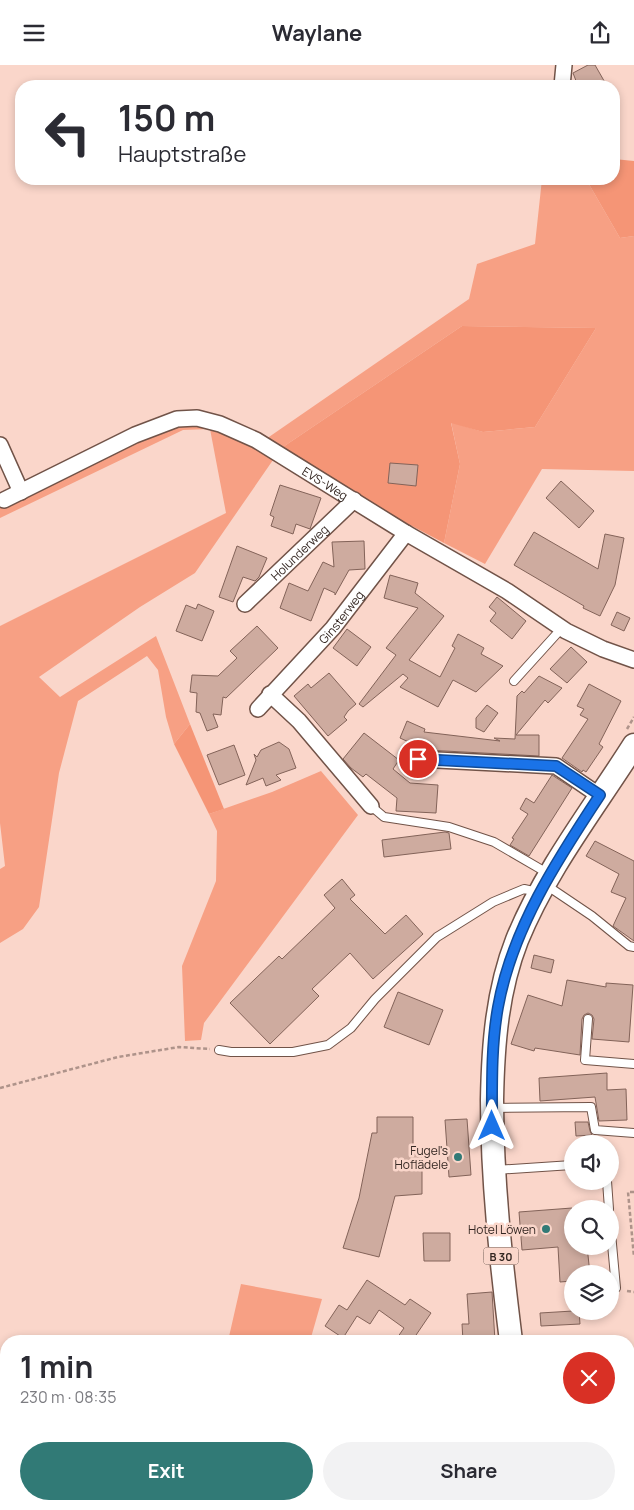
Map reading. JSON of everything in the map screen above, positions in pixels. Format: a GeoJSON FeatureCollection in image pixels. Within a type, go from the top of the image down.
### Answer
{"type":"FeatureCollection","features":[{"type":"Feature","properties":{"kind":"main road","name":"B 30"},"geometry":{"type":"LineString","coordinates":[[509,1335],[494,1170],[492,1108],[494,1037],[500,998],[510,958],[517,940],[545,884],[600,795],[629,739]]}},
{"type":"Feature","properties":{"kind":"street"},"geometry":{"type":"LineString","coordinates":[[563,80],[564,65]]}},
{"type":"Feature","properties":{"kind":"street","name":"EVS-Weg"},"geometry":{"type":"LineString","coordinates":[[2,500],[135,435],[177,419],[198,418],[220,424],[256,440],[406,533],[507,591],[562,628],[603,649],[634,660]]}},
{"type":"Feature","properties":{"kind":"street"},"geometry":{"type":"LineString","coordinates":[[0,445],[20,492]]}},
{"type":"Feature","properties":{"kind":"street","name":"Holunderweg"},"geometry":{"type":"LineString","coordinates":[[245,605],[354,500]]}},
{"type":"Feature","properties":{"kind":"street","name":"Ginsterweg"},"geometry":{"type":"LineString","coordinates":[[258,709],[332,628],[406,533]]}},
{"type":"Feature","properties":{"kind":"street"},"geometry":{"type":"LineString","coordinates":[[270,694],[299,721],[371,806]]}},
{"type":"Feature","properties":{"kind":"street"},"geometry":{"type":"LineString","coordinates":[[418,759],[556,766],[600,795]]}},
{"type":"Feature","properties":{"kind":"lane"},"geometry":{"type":"LineString","coordinates":[[514,681],[562,628]]}},
{"type":"Feature","properties":{"kind":"lane"},"geometry":{"type":"LineString","coordinates":[[371,806],[384,817],[449,827],[494,842],[545,884],[592,916],[629,946],[634,947]]}},
{"type":"Feature","properties":{"kind":"lane"},"geometry":{"type":"LineString","coordinates":[[219,1050],[231,1052],[293,1052],[328,1045],[351,1028],[375,999],[437,937],[493,902],[524,889],[545,884]]}},
{"type":"Feature","properties":{"kind":"lane"},"geometry":{"type":"LineString","coordinates":[[588,1019],[585,1060],[634,1064]]}},
{"type":"Feature","properties":{"kind":"lane"},"geometry":{"type":"LineString","coordinates":[[492,1108],[591,1107],[595,1130],[634,1133]]}},
{"type":"Feature","properties":{"kind":"lane"},"geometry":{"type":"LineString","coordinates":[[494,1170],[564,1166]]}},
{"type":"Feature","properties":{"kind":"path"},"geometry":{"type":"LineString","coordinates":[[629,739],[634,717]]}},
{"type":"Feature","properties":{"kind":"path"},"geometry":{"type":"LineString","coordinates":[[0,1088],[118,1057],[179,1047],[219,1050]]}},
{"type":"Feature","properties":{"kind":"path"},"geometry":{"type":"LineString","coordinates":[[634,1192],[628,1192],[634,1257]]}},
{"type":"Feature","properties":{"kind":"shaded area"},"geometry":{"type":"Polygon","coordinates":[[[620,160],[634,161],[634,236],[620,238],[589,185],[620,185],[620,160]]]}},
{"type":"Feature","properties":{"kind":"shaded area"},"geometry":{"type":"Polygon","coordinates":[[[541,185],[589,185],[620,238],[634,236],[634,471],[542,469],[485,564],[444,543],[460,464],[451,422],[483,432],[535,427],[596,328],[462,326],[280,449],[266,439],[469,299],[477,264],[535,244],[541,185]]]}},
{"type":"Feature","properties":{"kind":"shaded area"},"geometry":{"type":"Polygon","coordinates":[[[462,326],[596,328],[535,427],[483,432],[451,423],[460,464],[444,543],[395,517],[280,449],[462,326]]]}},
{"type":"Feature","properties":{"kind":"shaded area"},"geometry":{"type":"Polygon","coordinates":[[[194,424],[216,429],[235,437],[273,460],[195,573],[140,607],[39,677],[60,697],[156,636],[190,724],[174,744],[166,717],[158,670],[147,656],[78,701],[59,773],[39,907],[23,929],[0,943],[0,869],[5,866],[0,823],[0,626],[226,513],[210,429],[183,430],[0,518],[0,507],[149,434],[194,424]]]}},
{"type":"Feature","properties":{"kind":"shaded area"},"geometry":{"type":"Polygon","coordinates":[[[190,724],[224,809],[209,814],[174,744],[190,724]]]}},
{"type":"Feature","properties":{"kind":"shaded area"},"geometry":{"type":"Polygon","coordinates":[[[321,771],[358,815],[204,1023],[201,1040],[185,1041],[182,966],[216,881],[217,831],[209,814],[272,792],[321,771]]]}},
{"type":"Feature","properties":{"kind":"shaded area"},"geometry":{"type":"Polygon","coordinates":[[[241,1284],[322,1299],[312,1335],[229,1335],[241,1284]]]}},
{"type":"Feature","properties":{"kind":"building"},"geometry":{"type":"Polygon","coordinates":[[[588,65],[595,65],[604,80],[576,80],[573,73],[588,65]]]}},
{"type":"Feature","properties":{"kind":"building"},"geometry":{"type":"Polygon","coordinates":[[[390,463],[418,465],[416,486],[388,483],[390,463]]]}},
{"type":"Feature","properties":{"kind":"building"},"geometry":{"type":"Polygon","coordinates":[[[561,481],[594,511],[579,528],[546,498],[561,481]]]}},
{"type":"Feature","properties":{"kind":"building"},"geometry":{"type":"Polygon","coordinates":[[[280,485],[321,498],[310,529],[296,524],[293,534],[271,526],[274,517],[270,515],[280,485]]]}},
{"type":"Feature","properties":{"kind":"building"},"geometry":{"type":"Polygon","coordinates":[[[534,532],[598,569],[605,534],[624,538],[615,585],[600,616],[583,608],[584,606],[514,565],[534,532]]]}},
{"type":"Feature","properties":{"kind":"building"},"geometry":{"type":"Polygon","coordinates":[[[364,541],[365,569],[349,570],[335,595],[335,593],[324,588],[311,621],[280,608],[289,583],[308,591],[323,562],[334,567],[332,542],[364,541]]]}},
{"type":"Feature","properties":{"kind":"building"},"geometry":{"type":"Polygon","coordinates":[[[237,546],[267,558],[259,577],[255,581],[243,577],[233,602],[219,597],[237,546]]]}},
{"type":"Feature","properties":{"kind":"building"},"geometry":{"type":"Polygon","coordinates":[[[390,575],[418,583],[415,593],[444,616],[409,660],[440,677],[455,648],[452,646],[458,634],[484,648],[481,654],[503,666],[476,692],[453,680],[438,707],[400,687],[408,678],[403,674],[363,707],[359,704],[396,655],[386,648],[418,608],[384,598],[390,575]]]}},
{"type":"Feature","properties":{"kind":"building"},"geometry":{"type":"Polygon","coordinates":[[[497,597],[526,621],[512,639],[490,621],[496,613],[489,607],[497,597]]]}},
{"type":"Feature","properties":{"kind":"building"},"geometry":{"type":"Polygon","coordinates":[[[198,604],[214,611],[202,641],[176,631],[186,605],[196,609],[198,604]]]}},
{"type":"Feature","properties":{"kind":"building"},"geometry":{"type":"Polygon","coordinates":[[[617,612],[630,618],[624,631],[611,625],[617,612]]]}},
{"type":"Feature","properties":{"kind":"building"},"geometry":{"type":"Polygon","coordinates":[[[257,626],[278,648],[226,698],[223,697],[221,715],[213,714],[218,727],[207,731],[200,713],[196,712],[197,693],[190,692],[192,675],[218,676],[237,658],[230,651],[257,626]]]}},
{"type":"Feature","properties":{"kind":"building"},"geometry":{"type":"Polygon","coordinates":[[[347,629],[371,647],[357,666],[333,648],[347,629]]]}},
{"type":"Feature","properties":{"kind":"building"},"geometry":{"type":"Polygon","coordinates":[[[571,647],[587,662],[567,683],[550,669],[571,647]]]}},
{"type":"Feature","properties":{"kind":"building"},"geometry":{"type":"Polygon","coordinates":[[[329,673],[356,704],[344,717],[347,720],[328,736],[294,696],[308,684],[311,688],[329,673]]]}},
{"type":"Feature","properties":{"kind":"building"},"geometry":{"type":"Polygon","coordinates":[[[539,676],[562,688],[548,703],[545,700],[516,735],[539,735],[539,756],[426,750],[400,738],[407,721],[425,729],[424,732],[500,741],[494,738],[515,739],[517,696],[522,691],[524,693],[539,676]]]}},
{"type":"Feature","properties":{"kind":"building"},"geometry":{"type":"Polygon","coordinates":[[[589,684],[621,701],[599,744],[603,747],[586,772],[583,770],[582,772],[562,758],[588,719],[580,715],[584,709],[577,706],[589,684]]]}},
{"type":"Feature","properties":{"kind":"building"},"geometry":{"type":"Polygon","coordinates":[[[487,705],[498,713],[484,732],[476,728],[476,718],[487,705]]]}},
{"type":"Feature","properties":{"kind":"building"},"geometry":{"type":"Polygon","coordinates":[[[364,733],[399,760],[393,769],[410,783],[438,785],[436,813],[396,811],[397,798],[366,774],[363,777],[351,768],[343,759],[364,733]]]}},
{"type":"Feature","properties":{"kind":"building"},"geometry":{"type":"Polygon","coordinates":[[[279,742],[289,749],[296,768],[276,775],[281,780],[266,786],[263,778],[246,785],[256,760],[254,754],[257,757],[261,750],[279,742]]]}},
{"type":"Feature","properties":{"kind":"building"},"geometry":{"type":"Polygon","coordinates":[[[234,745],[245,775],[219,785],[207,755],[234,745]]]}},
{"type":"Feature","properties":{"kind":"building"},"geometry":{"type":"Polygon","coordinates":[[[552,775],[572,788],[529,856],[510,845],[514,839],[512,838],[528,814],[520,809],[526,798],[534,803],[552,775]]]}},
{"type":"Feature","properties":{"kind":"building"},"geometry":{"type":"Polygon","coordinates":[[[449,833],[451,849],[384,857],[382,840],[449,833]]]}},
{"type":"Feature","properties":{"kind":"building"},"geometry":{"type":"Polygon","coordinates":[[[595,841],[634,861],[634,941],[613,926],[626,898],[611,892],[619,874],[586,856],[595,841]]]}},
{"type":"Feature","properties":{"kind":"building"},"geometry":{"type":"Polygon","coordinates":[[[342,879],[355,895],[350,899],[385,934],[406,915],[423,934],[373,979],[350,953],[312,989],[319,996],[270,1044],[230,1003],[279,956],[282,959],[335,908],[324,895],[342,879]]]}},
{"type":"Feature","properties":{"kind":"building"},"geometry":{"type":"Polygon","coordinates":[[[534,955],[554,960],[551,973],[531,968],[534,955]]]}},
{"type":"Feature","properties":{"kind":"building"},"geometry":{"type":"Polygon","coordinates":[[[567,980],[606,987],[606,983],[633,985],[629,1042],[592,1039],[594,1019],[588,1013],[582,1019],[580,1055],[535,1048],[534,1051],[511,1044],[528,995],[562,1006],[567,980]]]}},
{"type":"Feature","properties":{"kind":"building"},"geometry":{"type":"Polygon","coordinates":[[[398,992],[443,1010],[429,1045],[384,1027],[398,992]]]}},
{"type":"Feature","properties":{"kind":"building"},"geometry":{"type":"Polygon","coordinates":[[[607,1073],[607,1090],[626,1089],[627,1120],[599,1121],[595,1097],[540,1101],[539,1078],[607,1073]]]}},
{"type":"Feature","properties":{"kind":"building"},"geometry":{"type":"Polygon","coordinates":[[[377,1117],[413,1117],[413,1148],[422,1148],[422,1194],[395,1196],[379,1257],[343,1248],[359,1198],[372,1133],[377,1133],[377,1117]]]}},
{"type":"Feature","properties":{"kind":"building"},"geometry":{"type":"Polygon","coordinates":[[[467,1119],[471,1175],[449,1177],[445,1120],[467,1119]]]}},
{"type":"Feature","properties":{"kind":"building"},"geometry":{"type":"Polygon","coordinates":[[[575,1122],[588,1122],[592,1135],[576,1135],[575,1122]]]}},
{"type":"Feature","properties":{"kind":"building","name":"Hotel Löwen"},"geometry":{"type":"Polygon","coordinates":[[[564,1209],[564,1255],[588,1255],[589,1265],[564,1265],[564,1282],[560,1282],[558,1247],[522,1250],[519,1212],[564,1209]]]}},
{"type":"Feature","properties":{"kind":"building"},"geometry":{"type":"Polygon","coordinates":[[[423,1233],[450,1233],[450,1261],[424,1261],[423,1233]]]}},
{"type":"Feature","properties":{"kind":"building"},"geometry":{"type":"Polygon","coordinates":[[[367,1280],[405,1305],[410,1299],[431,1313],[416,1335],[399,1335],[404,1328],[379,1310],[370,1324],[357,1316],[345,1335],[338,1335],[325,1326],[339,1305],[347,1310],[367,1280]]]}},
{"type":"Feature","properties":{"kind":"building"},"geometry":{"type":"Polygon","coordinates":[[[492,1292],[495,1335],[463,1335],[462,1324],[469,1324],[467,1294],[492,1292]]]}},
{"type":"Feature","properties":{"kind":"building"},"geometry":{"type":"Polygon","coordinates":[[[564,1312],[564,1320],[580,1320],[580,1324],[541,1326],[540,1313],[564,1312]]]}},
{"type":"Feature","properties":{"kind":"place","name":"Fugel's Hoflädele"},"geometry":{"type":"Point","coordinates":[458,1157]}},
{"type":"Feature","properties":{"kind":"place","name":"Hotel Löwen"},"geometry":{"type":"Point","coordinates":[546,1229]}},
{"type":"Feature","properties":{"kind":"route"},"geometry":{"type":"LineString","coordinates":[[418,759],[556,766],[600,795],[573,836],[540,893],[510,958],[498,1006],[494,1037],[492,1126]]}}]}
